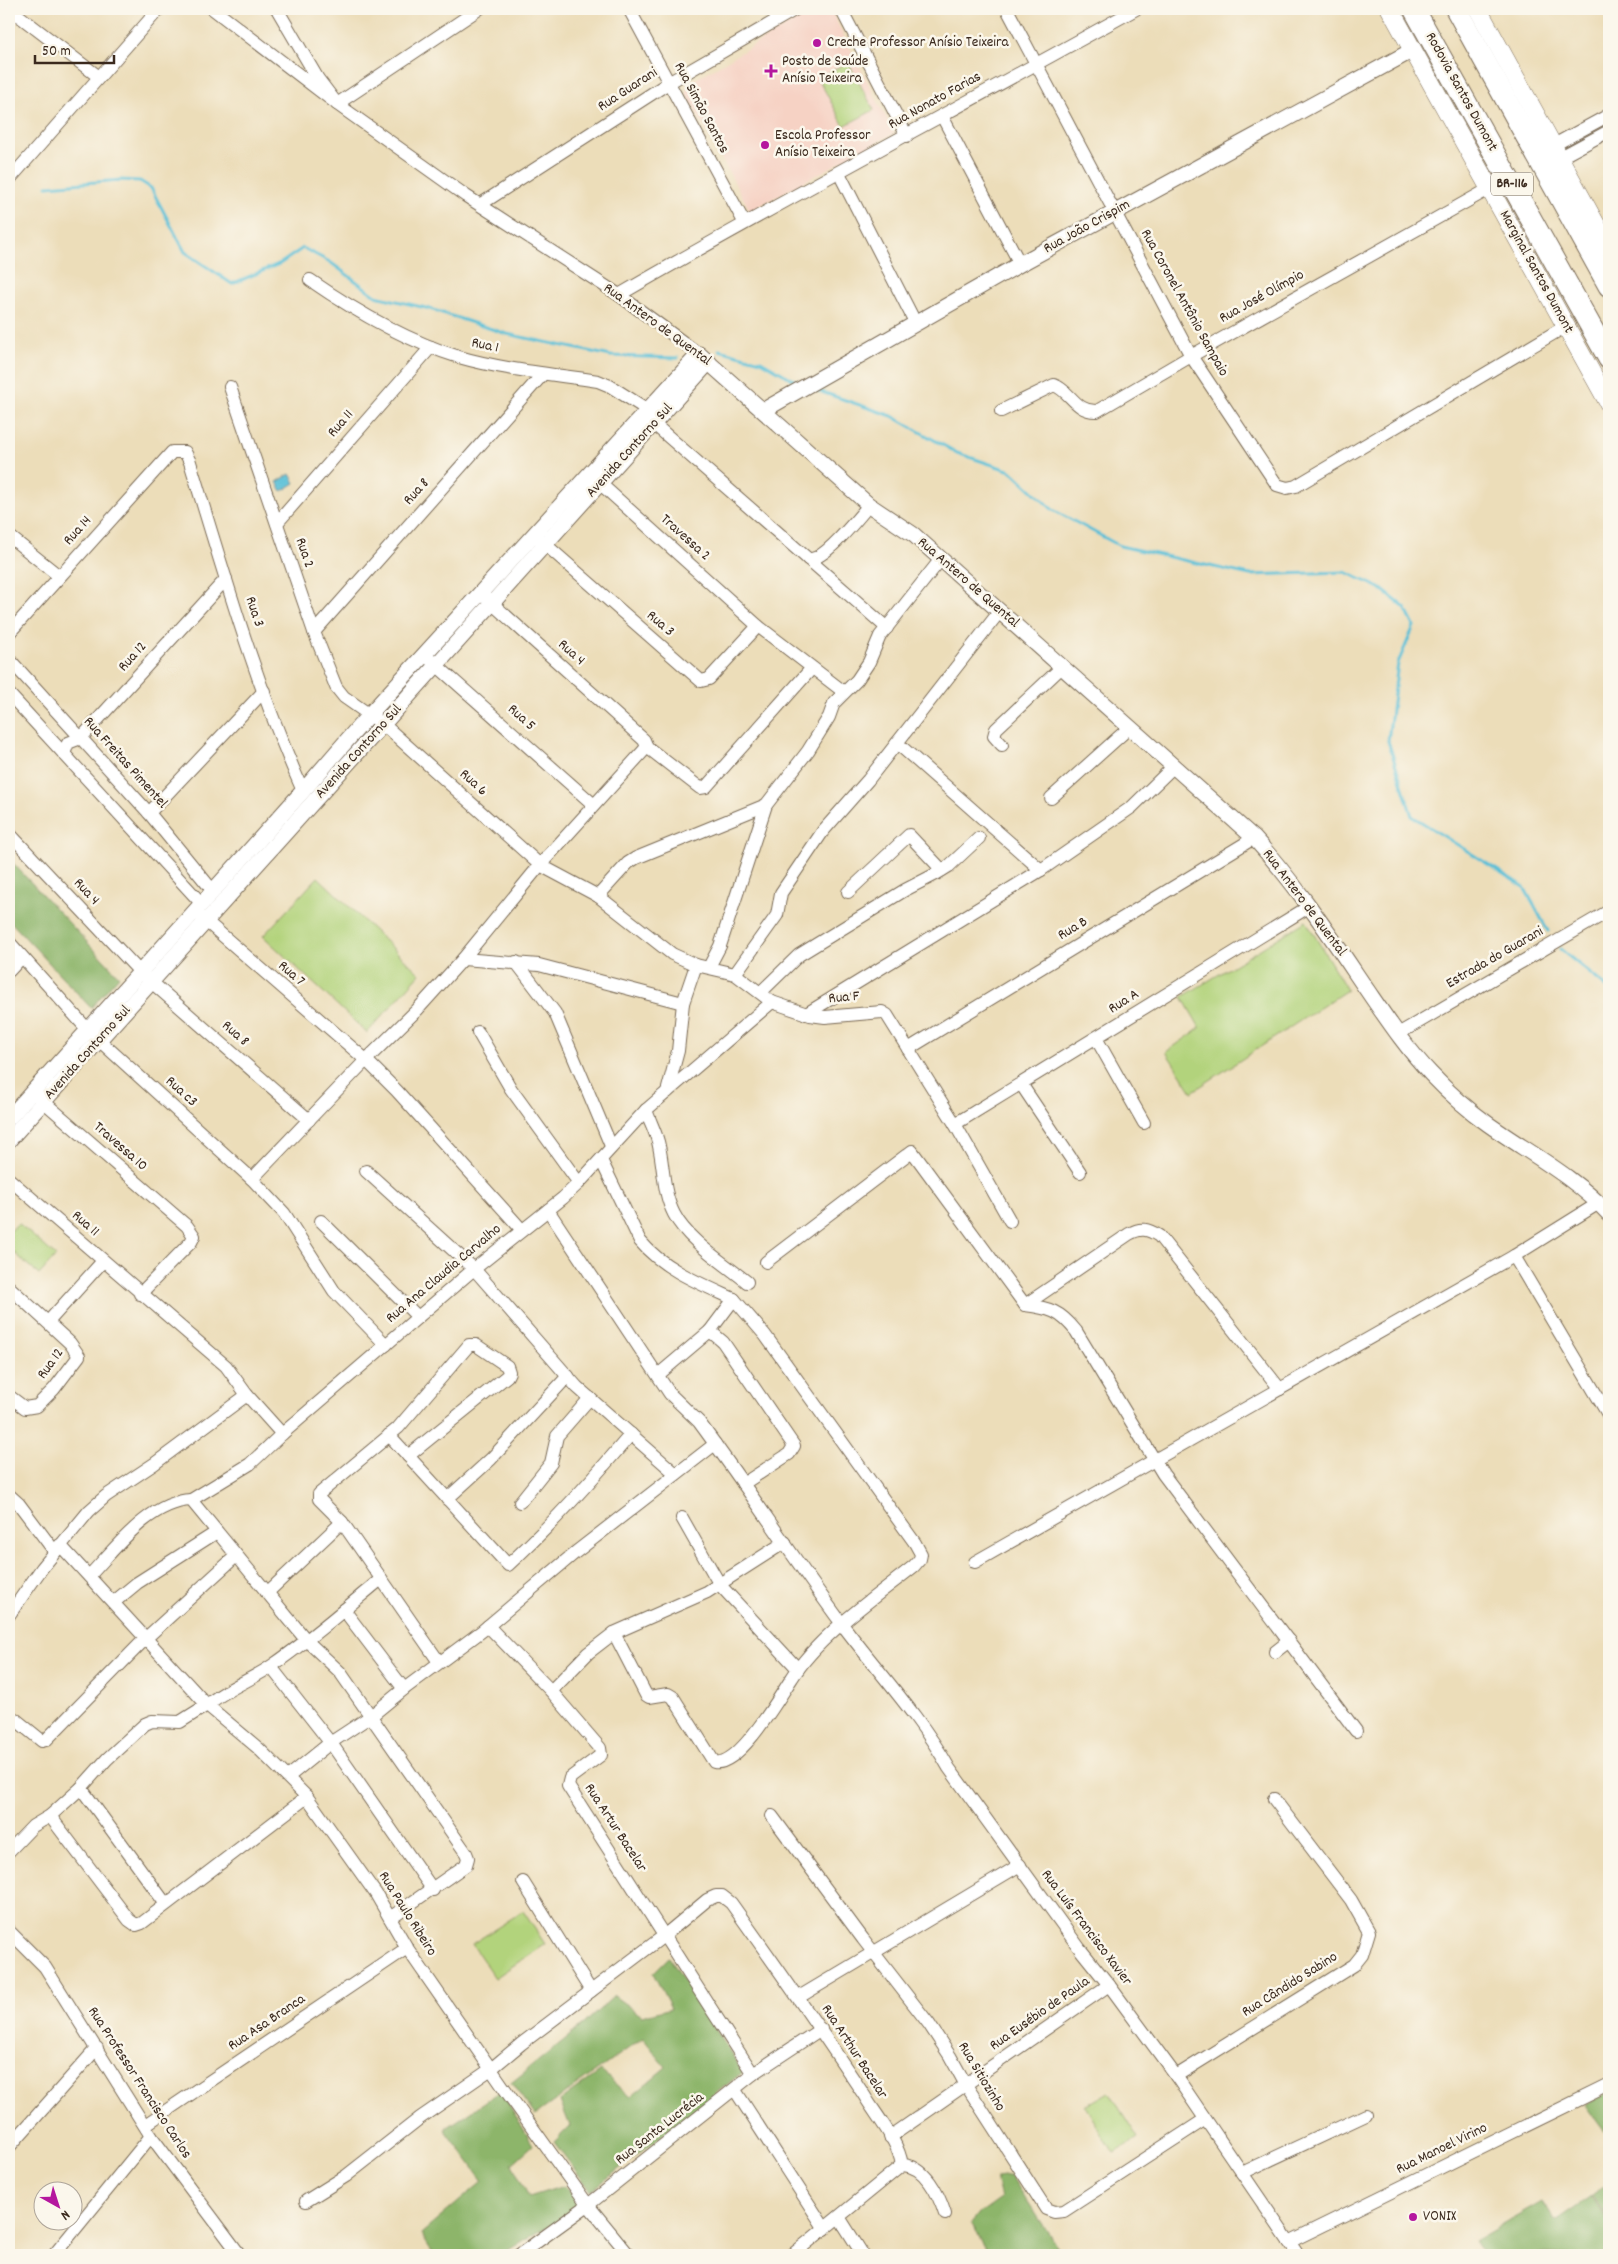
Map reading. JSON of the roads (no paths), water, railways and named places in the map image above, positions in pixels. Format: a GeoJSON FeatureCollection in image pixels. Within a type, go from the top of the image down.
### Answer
{"type":"FeatureCollection","features":[{"type":"Feature","properties":{"kind":"highway","name":"Rodovia Santos Dumont"},"geometry":{"type":"LineString","coordinates":[[1414,9],[1609,359]]}},
{"type":"Feature","properties":{"kind":"highway","name":"BR-116"},"geometry":{"type":"LineString","coordinates":[[1456,9],[1609,286]]}},
{"type":"Feature","properties":{"kind":"main road","name":"Marginal Santos Dumont"},"geometry":{"type":"LineString","coordinates":[[1390,9],[1609,404]]}},
{"type":"Feature","properties":{"kind":"main road"},"geometry":{"type":"LineString","coordinates":[[1478,9],[1609,248]]}},
{"type":"Feature","properties":{"kind":"street"},"geometry":{"type":"LineString","coordinates":[[10,9],[99,77]]}},
{"type":"Feature","properties":{"kind":"street"},"geometry":{"type":"LineString","coordinates":[[9,180],[159,9]]}},
{"type":"Feature","properties":{"kind":"street"},"geometry":{"type":"LineString","coordinates":[[213,9],[337,104],[479,9]]}},
{"type":"Feature","properties":{"kind":"street","name":"Rua Antero de Quental"},"geometry":{"type":"LineString","coordinates":[[277,9],[318,79],[337,104],[466,196],[619,294],[704,358],[869,505],[914,535],[1254,838],[1310,906],[1398,1034],[1429,1072],[1468,1109],[1559,1172],[1599,1203],[1609,1214]]}},
{"type":"Feature","properties":{"kind":"street","name":"Rua Simão Santos"},"geometry":{"type":"LineString","coordinates":[[629,9],[744,222]]}},
{"type":"Feature","properties":{"kind":"street","name":"Rua Guarani"},"geometry":{"type":"LineString","coordinates":[[481,204],[670,82],[796,9]]}},
{"type":"Feature","properties":{"kind":"street"},"geometry":{"type":"LineString","coordinates":[[841,9],[907,136]]}},
{"type":"Feature","properties":{"kind":"street","name":"Rua Coronel Antônio Sampaio"},"geometry":{"type":"LineString","coordinates":[[1007,9],[1191,356],[1272,480],[1282,487],[1296,486],[1566,326]]}},
{"type":"Feature","properties":{"kind":"street","name":"Rua Nonato Farias"},"geometry":{"type":"LineString","coordinates":[[619,294],[744,222],[839,173],[1136,9]]}},
{"type":"Feature","properties":{"kind":"street","name":"Rua João Crispim"},"geometry":{"type":"LineString","coordinates":[[764,410],[1020,264],[1413,50]]}},
{"type":"Feature","properties":{"kind":"street"},"geometry":{"type":"LineString","coordinates":[[1556,152],[1609,115]]}},
{"type":"Feature","properties":{"kind":"street"},"geometry":{"type":"LineString","coordinates":[[942,116],[1020,264]]}},
{"type":"Feature","properties":{"kind":"street"},"geometry":{"type":"LineString","coordinates":[[1556,152],[1609,131]]}},
{"type":"Feature","properties":{"kind":"street"},"geometry":{"type":"LineString","coordinates":[[839,173],[916,324]]}},
{"type":"Feature","properties":{"kind":"street","name":"Rua José Olímpio"},"geometry":{"type":"LineString","coordinates":[[1001,411],[1054,385],[1060,387],[1077,406],[1096,411],[1489,189]]}},
{"type":"Feature","properties":{"kind":"street","name":"Rua 1"},"geometry":{"type":"LineString","coordinates":[[310,280],[334,296],[431,347],[460,357],[543,374],[598,381],[652,417],[808,560],[888,628]]}},
{"type":"Feature","properties":{"kind":"street","name":"Rua 11"},"geometry":{"type":"LineString","coordinates":[[277,523],[431,347]]}},
{"type":"Feature","properties":{"kind":"street","name":"Avenida Contorno Sul"},"geometry":{"type":"LineString","coordinates":[[201,913],[214,891],[369,715],[481,594],[540,540],[704,358]]}},
{"type":"Feature","properties":{"kind":"street","name":"Rua 8"},"geometry":{"type":"LineString","coordinates":[[314,632],[543,374]]}},
{"type":"Feature","properties":{"kind":"street","name":"Rua 2"},"geometry":{"type":"LineString","coordinates":[[230,387],[314,632],[336,687],[344,697],[369,715]]}},
{"type":"Feature","properties":{"kind":"street","name":"Rua 14"},"geometry":{"type":"LineString","coordinates":[[9,633],[172,452]]}},
{"type":"Feature","properties":{"kind":"street","name":"Rua 3"},"geometry":{"type":"LineString","coordinates":[[172,452],[185,452],[190,462],[226,579],[264,690],[303,791]]}},
{"type":"Feature","properties":{"kind":"street","name":"Travessa 2"},"geometry":{"type":"LineString","coordinates":[[595,479],[758,626],[844,692]]}},
{"type":"Feature","properties":{"kind":"street"},"geometry":{"type":"LineString","coordinates":[[808,560],[814,560],[830,549],[869,505]]}},
{"type":"Feature","properties":{"kind":"street"},"geometry":{"type":"LineString","coordinates":[[9,536],[59,576]]}},
{"type":"Feature","properties":{"kind":"street","name":"Avenida Contorno Sul"},"geometry":{"type":"LineString","coordinates":[[9,1140],[38,1097],[201,913],[384,725],[493,604],[540,540]]}},
{"type":"Feature","properties":{"kind":"street","name":"Rua 3"},"geometry":{"type":"LineString","coordinates":[[540,540],[696,678],[703,681],[709,679],[758,626]]}},
{"type":"Feature","properties":{"kind":"street"},"geometry":{"type":"LineString","coordinates":[[709,967],[720,946],[766,805],[808,751],[829,717],[834,704],[857,680],[869,662],[880,636],[941,559]]}},
{"type":"Feature","properties":{"kind":"street","name":"Rua 12"},"geometry":{"type":"LineString","coordinates":[[64,754],[68,743],[81,738],[226,579]]}},
{"type":"Feature","properties":{"kind":"street","name":"Rua 4"},"geometry":{"type":"LineString","coordinates":[[481,594],[643,742],[700,788],[706,787],[812,668]]}},
{"type":"Feature","properties":{"kind":"street"},"geometry":{"type":"LineString","coordinates":[[735,974],[777,915],[781,893],[823,832],[868,780],[1000,611]]}},
{"type":"Feature","properties":{"kind":"street","name":"Rua 5"},"geometry":{"type":"LineString","coordinates":[[425,655],[594,805]]}},
{"type":"Feature","properties":{"kind":"street","name":"Rua Freitas Pimentel"},"geometry":{"type":"LineString","coordinates":[[9,659],[149,813],[214,891]]}},
{"type":"Feature","properties":{"kind":"street"},"geometry":{"type":"LineString","coordinates":[[1002,745],[994,736],[996,729],[1063,666]]}},
{"type":"Feature","properties":{"kind":"street"},"geometry":{"type":"LineString","coordinates":[[149,813],[264,690]]}},
{"type":"Feature","properties":{"kind":"street"},"geometry":{"type":"LineString","coordinates":[[9,694],[64,754],[201,913]]}},
{"type":"Feature","properties":{"kind":"street","name":"Rua 6"},"geometry":{"type":"LineString","coordinates":[[369,715],[384,725],[540,865],[598,896]]}},
{"type":"Feature","properties":{"kind":"street"},"geometry":{"type":"LineString","coordinates":[[1051,798],[1130,727]]}},
{"type":"Feature","properties":{"kind":"street"},"geometry":{"type":"LineString","coordinates":[[252,1178],[366,1060],[418,1010],[463,959],[540,865],[594,805],[643,742]]}},
{"type":"Feature","properties":{"kind":"street"},"geometry":{"type":"LineString","coordinates":[[897,743],[1041,870]]}},
{"type":"Feature","properties":{"kind":"street"},"geometry":{"type":"LineString","coordinates":[[806,1014],[1041,870],[1132,807],[1174,766]]}},
{"type":"Feature","properties":{"kind":"street"},"geometry":{"type":"LineString","coordinates":[[598,896],[628,863],[636,858],[766,805]]}},
{"type":"Feature","properties":{"kind":"street","name":"Rua 4"},"geometry":{"type":"LineString","coordinates":[[9,833],[146,977]]}},
{"type":"Feature","properties":{"kind":"street"},"geometry":{"type":"LineString","coordinates":[[848,892],[909,835],[942,870]]}},
{"type":"Feature","properties":{"kind":"street"},"geometry":{"type":"LineString","coordinates":[[761,992],[799,955],[905,890],[942,870],[979,838]]}},
{"type":"Feature","properties":{"kind":"street","name":"Rua B"},"geometry":{"type":"LineString","coordinates":[[908,1049],[1254,838]]}},
{"type":"Feature","properties":{"kind":"street","name":"Rua F"},"geometry":{"type":"LineString","coordinates":[[598,896],[672,954],[696,965],[735,974],[772,1002],[806,1014],[825,1016],[882,1012],[891,1019],[955,1124],[1010,1221]]}},
{"type":"Feature","properties":{"kind":"street","name":"Rua A"},"geometry":{"type":"LineString","coordinates":[[955,1124],[1310,906]]}},
{"type":"Feature","properties":{"kind":"street","name":"Estrada do Guarani"},"geometry":{"type":"LineString","coordinates":[[1398,1034],[1609,911]]}},
{"type":"Feature","properties":{"kind":"street","name":"Rua 7"},"geometry":{"type":"LineString","coordinates":[[201,913],[366,1060],[397,1091],[522,1230]]}},
{"type":"Feature","properties":{"kind":"street"},"geometry":{"type":"LineString","coordinates":[[9,942],[93,1035]]}},
{"type":"Feature","properties":{"kind":"street"},"geometry":{"type":"LineString","coordinates":[[9,971],[22,956]]}},
{"type":"Feature","properties":{"kind":"street"},"geometry":{"type":"LineString","coordinates":[[463,959],[516,962],[554,968],[683,1003]]}},
{"type":"Feature","properties":{"kind":"street"},"geometry":{"type":"LineString","coordinates":[[516,962],[555,1013],[611,1146]]}},
{"type":"Feature","properties":{"kind":"street"},"geometry":{"type":"LineString","coordinates":[[666,1092],[678,1051],[683,1003],[696,965]]}},
{"type":"Feature","properties":{"kind":"street","name":"Rua 8"},"geometry":{"type":"LineString","coordinates":[[146,977],[308,1120]]}},
{"type":"Feature","properties":{"kind":"street","name":"Rua Ana Claudia Carvalho"},"geometry":{"type":"LineString","coordinates":[[89,1576],[147,1519],[174,1502],[190,1500],[250,1464],[282,1434],[474,1269],[580,1183],[611,1146],[646,1110],[772,1002]]}},
{"type":"Feature","properties":{"kind":"street"},"geometry":{"type":"LineString","coordinates":[[478,1032],[511,1089],[580,1183]]}},
{"type":"Feature","properties":{"kind":"street","name":"Rua c3"},"geometry":{"type":"LineString","coordinates":[[93,1035],[252,1178],[284,1213],[334,1291],[386,1345]]}},
{"type":"Feature","properties":{"kind":"street"},"geometry":{"type":"LineString","coordinates":[[1096,1038],[1144,1123]]}},
{"type":"Feature","properties":{"kind":"street"},"geometry":{"type":"LineString","coordinates":[[1021,1084],[1080,1172]]}},
{"type":"Feature","properties":{"kind":"street","name":"Avenida Contorno Sul"},"geometry":{"type":"LineString","coordinates":[[9,1118],[38,1097]]}},
{"type":"Feature","properties":{"kind":"street","name":"Travessa 10"},"geometry":{"type":"LineString","coordinates":[[38,1097],[187,1226],[194,1236],[191,1242],[140,1294]]}},
{"type":"Feature","properties":{"kind":"street"},"geometry":{"type":"LineString","coordinates":[[646,1110],[660,1148],[670,1205],[678,1222],[688,1234],[747,1282]]}},
{"type":"Feature","properties":{"kind":"street"},"geometry":{"type":"LineString","coordinates":[[766,1262],[912,1151],[1026,1305],[1045,1307],[1055,1311],[1070,1323],[1164,1474],[1356,1731]]}},
{"type":"Feature","properties":{"kind":"street"},"geometry":{"type":"LineString","coordinates":[[601,1160],[640,1240],[650,1252],[675,1270],[734,1299],[765,1335],[921,1554],[920,1559],[914,1566],[843,1625],[798,1668],[755,1734],[740,1749],[722,1762],[716,1763],[675,1699],[668,1694],[649,1697],[644,1693],[614,1633]]}},
{"type":"Feature","properties":{"kind":"street"},"geometry":{"type":"LineString","coordinates":[[366,1172],[474,1269],[568,1376],[590,1398],[676,1474]]}},
{"type":"Feature","properties":{"kind":"street","name":"Rua 11"},"geometry":{"type":"LineString","coordinates":[[9,1179],[140,1294]]}},
{"type":"Feature","properties":{"kind":"street"},"geometry":{"type":"LineString","coordinates":[[976,1562],[1514,1256],[1599,1203]]}},
{"type":"Feature","properties":{"kind":"street","name":"Rua Luís Francisco Xavier"},"geometry":{"type":"LineString","coordinates":[[548,1210],[670,1394],[699,1422],[843,1625],[908,1705],[934,1742],[949,1768],[1080,1949],[1176,2076],[1204,2120],[1298,2255]]}},
{"type":"Feature","properties":{"kind":"street"},"geometry":{"type":"LineString","coordinates":[[321,1221],[418,1317]]}},
{"type":"Feature","properties":{"kind":"street"},"geometry":{"type":"LineString","coordinates":[[1026,1305],[1130,1234],[1140,1229],[1146,1229],[1159,1236],[1280,1389]]}},
{"type":"Feature","properties":{"kind":"street"},"geometry":{"type":"LineString","coordinates":[[1514,1256],[1609,1416]]}},
{"type":"Feature","properties":{"kind":"street"},"geometry":{"type":"LineString","coordinates":[[48,1322],[103,1261]]}},
{"type":"Feature","properties":{"kind":"street","name":"Rua 12"},"geometry":{"type":"LineString","coordinates":[[9,1287],[76,1349],[78,1359],[54,1389],[36,1406],[25,1408],[9,1396]]}},
{"type":"Feature","properties":{"kind":"street"},"geometry":{"type":"LineString","coordinates":[[140,1294],[226,1366],[247,1395],[282,1434]]}},
{"type":"Feature","properties":{"kind":"street"},"geometry":{"type":"LineString","coordinates":[[658,1375],[710,1331],[734,1299]]}},
{"type":"Feature","properties":{"kind":"street"},"geometry":{"type":"LineString","coordinates":[[710,1331],[723,1342],[794,1446],[789,1454],[743,1484]]}},
{"type":"Feature","properties":{"kind":"street"},"geometry":{"type":"LineString","coordinates":[[408,1456],[507,1376],[509,1372],[507,1366],[476,1345],[469,1345],[398,1428],[319,1494],[319,1499],[342,1522],[440,1662]]}},
{"type":"Feature","properties":{"kind":"street"},"geometry":{"type":"LineString","coordinates":[[447,1499],[491,1459],[568,1376]]}},
{"type":"Feature","properties":{"kind":"street"},"geometry":{"type":"LineString","coordinates":[[9,1615],[57,1548],[89,1511],[106,1496],[154,1464],[247,1395]]}},
{"type":"Feature","properties":{"kind":"street"},"geometry":{"type":"LineString","coordinates":[[520,1502],[551,1463],[557,1436],[590,1398]]}},
{"type":"Feature","properties":{"kind":"street"},"geometry":{"type":"LineString","coordinates":[[389,1436],[508,1565],[548,1528],[583,1491],[631,1434]]}},
{"type":"Feature","properties":{"kind":"street"},"geometry":{"type":"LineString","coordinates":[[288,1778],[330,1743],[371,1716],[488,1626],[576,1552],[715,1444]]}},
{"type":"Feature","properties":{"kind":"street","name":"Rua Paulo Ribeiro"},"geometry":{"type":"LineString","coordinates":[[9,1495],[23,1508],[57,1548],[89,1576],[114,1602],[145,1639],[207,1705],[258,1748],[306,1797],[365,1878],[407,1948],[491,2069],[588,2205],[629,2255]]}},
{"type":"Feature","properties":{"kind":"street"},"geometry":{"type":"LineString","coordinates":[[190,1500],[307,1641],[340,1672],[468,1858],[466,1865],[433,1890],[390,1918]]}},
{"type":"Feature","properties":{"kind":"street"},"geometry":{"type":"LineString","coordinates":[[682,1518],[720,1585],[798,1668]]}},
{"type":"Feature","properties":{"kind":"street"},"geometry":{"type":"LineString","coordinates":[[267,1593],[342,1522]]}},
{"type":"Feature","properties":{"kind":"street"},"geometry":{"type":"LineString","coordinates":[[114,1602],[137,1583],[217,1532]]}},
{"type":"Feature","properties":{"kind":"street"},"geometry":{"type":"LineString","coordinates":[[551,1691],[588,1653],[614,1633],[720,1585],[785,1542]]}},
{"type":"Feature","properties":{"kind":"street"},"geometry":{"type":"LineString","coordinates":[[11,1720],[42,1741],[46,1740],[145,1639],[236,1556]]}},
{"type":"Feature","properties":{"kind":"street"},"geometry":{"type":"LineString","coordinates":[[9,1851],[33,1826],[50,1816],[81,1788],[133,1733],[145,1724],[152,1721],[180,1722],[220,1695],[271,1667],[307,1641],[381,1579]]}},
{"type":"Feature","properties":{"kind":"street"},"geometry":{"type":"LineString","coordinates":[[344,1610],[404,1689]]}},
{"type":"Feature","properties":{"kind":"street","name":"Rua Artur Bacelar"},"geometry":{"type":"LineString","coordinates":[[488,1626],[551,1691],[602,1751],[596,1760],[570,1778],[568,1786],[754,2074]]}},
{"type":"Feature","properties":{"kind":"street"},"geometry":{"type":"LineString","coordinates":[[1275,1652],[1289,1641]]}},
{"type":"Feature","properties":{"kind":"street"},"geometry":{"type":"LineString","coordinates":[[271,1667],[330,1743],[433,1890]]}},
{"type":"Feature","properties":{"kind":"street"},"geometry":{"type":"LineString","coordinates":[[81,1788],[165,1903]]}},
{"type":"Feature","properties":{"kind":"street"},"geometry":{"type":"LineString","coordinates":[[50,1816],[132,1923],[136,1924],[142,1923],[165,1903],[306,1797]]}},
{"type":"Feature","properties":{"kind":"street","name":"Rua Cândido Sabino"},"geometry":{"type":"LineString","coordinates":[[1176,2076],[1354,1965],[1362,1956],[1369,1932],[1351,1900],[1274,1799]]}},
{"type":"Feature","properties":{"kind":"street","name":"Rua Sitiozinho"},"geometry":{"type":"LineString","coordinates":[[772,1816],[873,1953],[929,2024],[950,2056],[966,2086],[1046,2208],[1054,2212],[1064,2211],[1204,2120]]}},
{"type":"Feature","properties":{"kind":"street"},"geometry":{"type":"LineString","coordinates":[[798,1998],[1020,1865]]}},
{"type":"Feature","properties":{"kind":"street"},"geometry":{"type":"LineString","coordinates":[[523,1882],[591,1991]]}},
{"type":"Feature","properties":{"kind":"street","name":"Rua Arthur Bacelar"},"geometry":{"type":"LineString","coordinates":[[665,1935],[707,1900],[716,1896],[722,1896],[731,1903],[821,2029],[890,2137],[900,2157],[902,2166]]}},
{"type":"Feature","properties":{"kind":"street","name":"Rua Professor Francisco Carlos"},"geometry":{"type":"LineString","coordinates":[[9,1931],[45,1967],[148,2130],[240,2255]]}},
{"type":"Feature","properties":{"kind":"street"},"geometry":{"type":"LineString","coordinates":[[306,2201],[346,2176],[420,2118],[491,2069],[521,2044],[665,1935]]}},
{"type":"Feature","properties":{"kind":"street","name":"Rua Asa Branca"},"geometry":{"type":"LineString","coordinates":[[54,2255],[148,2130],[407,1948]]}},
{"type":"Feature","properties":{"kind":"street","name":"Rua Eusébio de Paula"},"geometry":{"type":"LineString","coordinates":[[890,2137],[1109,1985]]}},
{"type":"Feature","properties":{"kind":"street","name":"Rua Santa Lucrécia"},"geometry":{"type":"LineString","coordinates":[[519,2255],[588,2205],[754,2074],[821,2029]]}},
{"type":"Feature","properties":{"kind":"street"},"geometry":{"type":"LineString","coordinates":[[9,2147],[97,2048]]}},
{"type":"Feature","properties":{"kind":"street","name":"Rua Manoel Virino"},"geometry":{"type":"LineString","coordinates":[[1289,2242],[1609,2085]]}},
{"type":"Feature","properties":{"kind":"street"},"geometry":{"type":"LineString","coordinates":[[735,2090],[825,2229]]}},
{"type":"Feature","properties":{"kind":"street"},"geometry":{"type":"LineString","coordinates":[[1242,2173],[1366,2115]]}},
{"type":"Feature","properties":{"kind":"street"},"geometry":{"type":"LineString","coordinates":[[792,2255],[902,2166],[916,2168],[925,2178],[935,2191],[945,2214]]}},
{"type":"Feature","properties":{"kind":"street"},"geometry":{"type":"LineString","coordinates":[[839,2217],[863,2255]]}},
{"type":"Feature","properties":{"kind":"water"},"geometry":{"type":"Polygon","coordinates":[[[290,474],[295,483],[282,491],[277,482],[290,474]]]}},
{"type":"Feature","properties":{"kind":"waterway"},"geometry":{"type":"LineString","coordinates":[[47,186],[121,180],[140,181],[151,188],[185,252],[232,284],[281,263],[303,248],[330,262],[376,296],[430,309],[507,334],[611,356],[678,358]]}},
{"type":"Feature","properties":{"kind":"waterway"},"geometry":{"type":"LineString","coordinates":[[719,350],[761,361],[799,383]]}},
{"type":"Feature","properties":{"kind":"waterway"},"geometry":{"type":"LineString","coordinates":[[816,390],[892,416],[957,453],[1011,471],[1053,510],[1120,546],[1250,575],[1345,572],[1380,588],[1405,608],[1414,626],[1398,663],[1388,741],[1412,816],[1524,887],[1548,931]]}},
{"type":"Feature","properties":{"kind":"waterway"},"geometry":{"type":"LineString","coordinates":[[1560,949],[1609,989]]}},
{"type":"Feature","properties":{"kind":"place","name":"Creche Professor Anísio Teixeira"},"geometry":{"type":"Point","coordinates":[817,43]}},
{"type":"Feature","properties":{"kind":"place","name":"Posto de Saúde Anísio Teixeira"},"geometry":{"type":"Point","coordinates":[771,71]}},
{"type":"Feature","properties":{"kind":"place","name":"Escola Professor Anísio Teixeira"},"geometry":{"type":"Point","coordinates":[765,145]}},
{"type":"Feature","properties":{"kind":"place","name":"VONIX"},"geometry":{"type":"Point","coordinates":[1413,2217]}}]}
